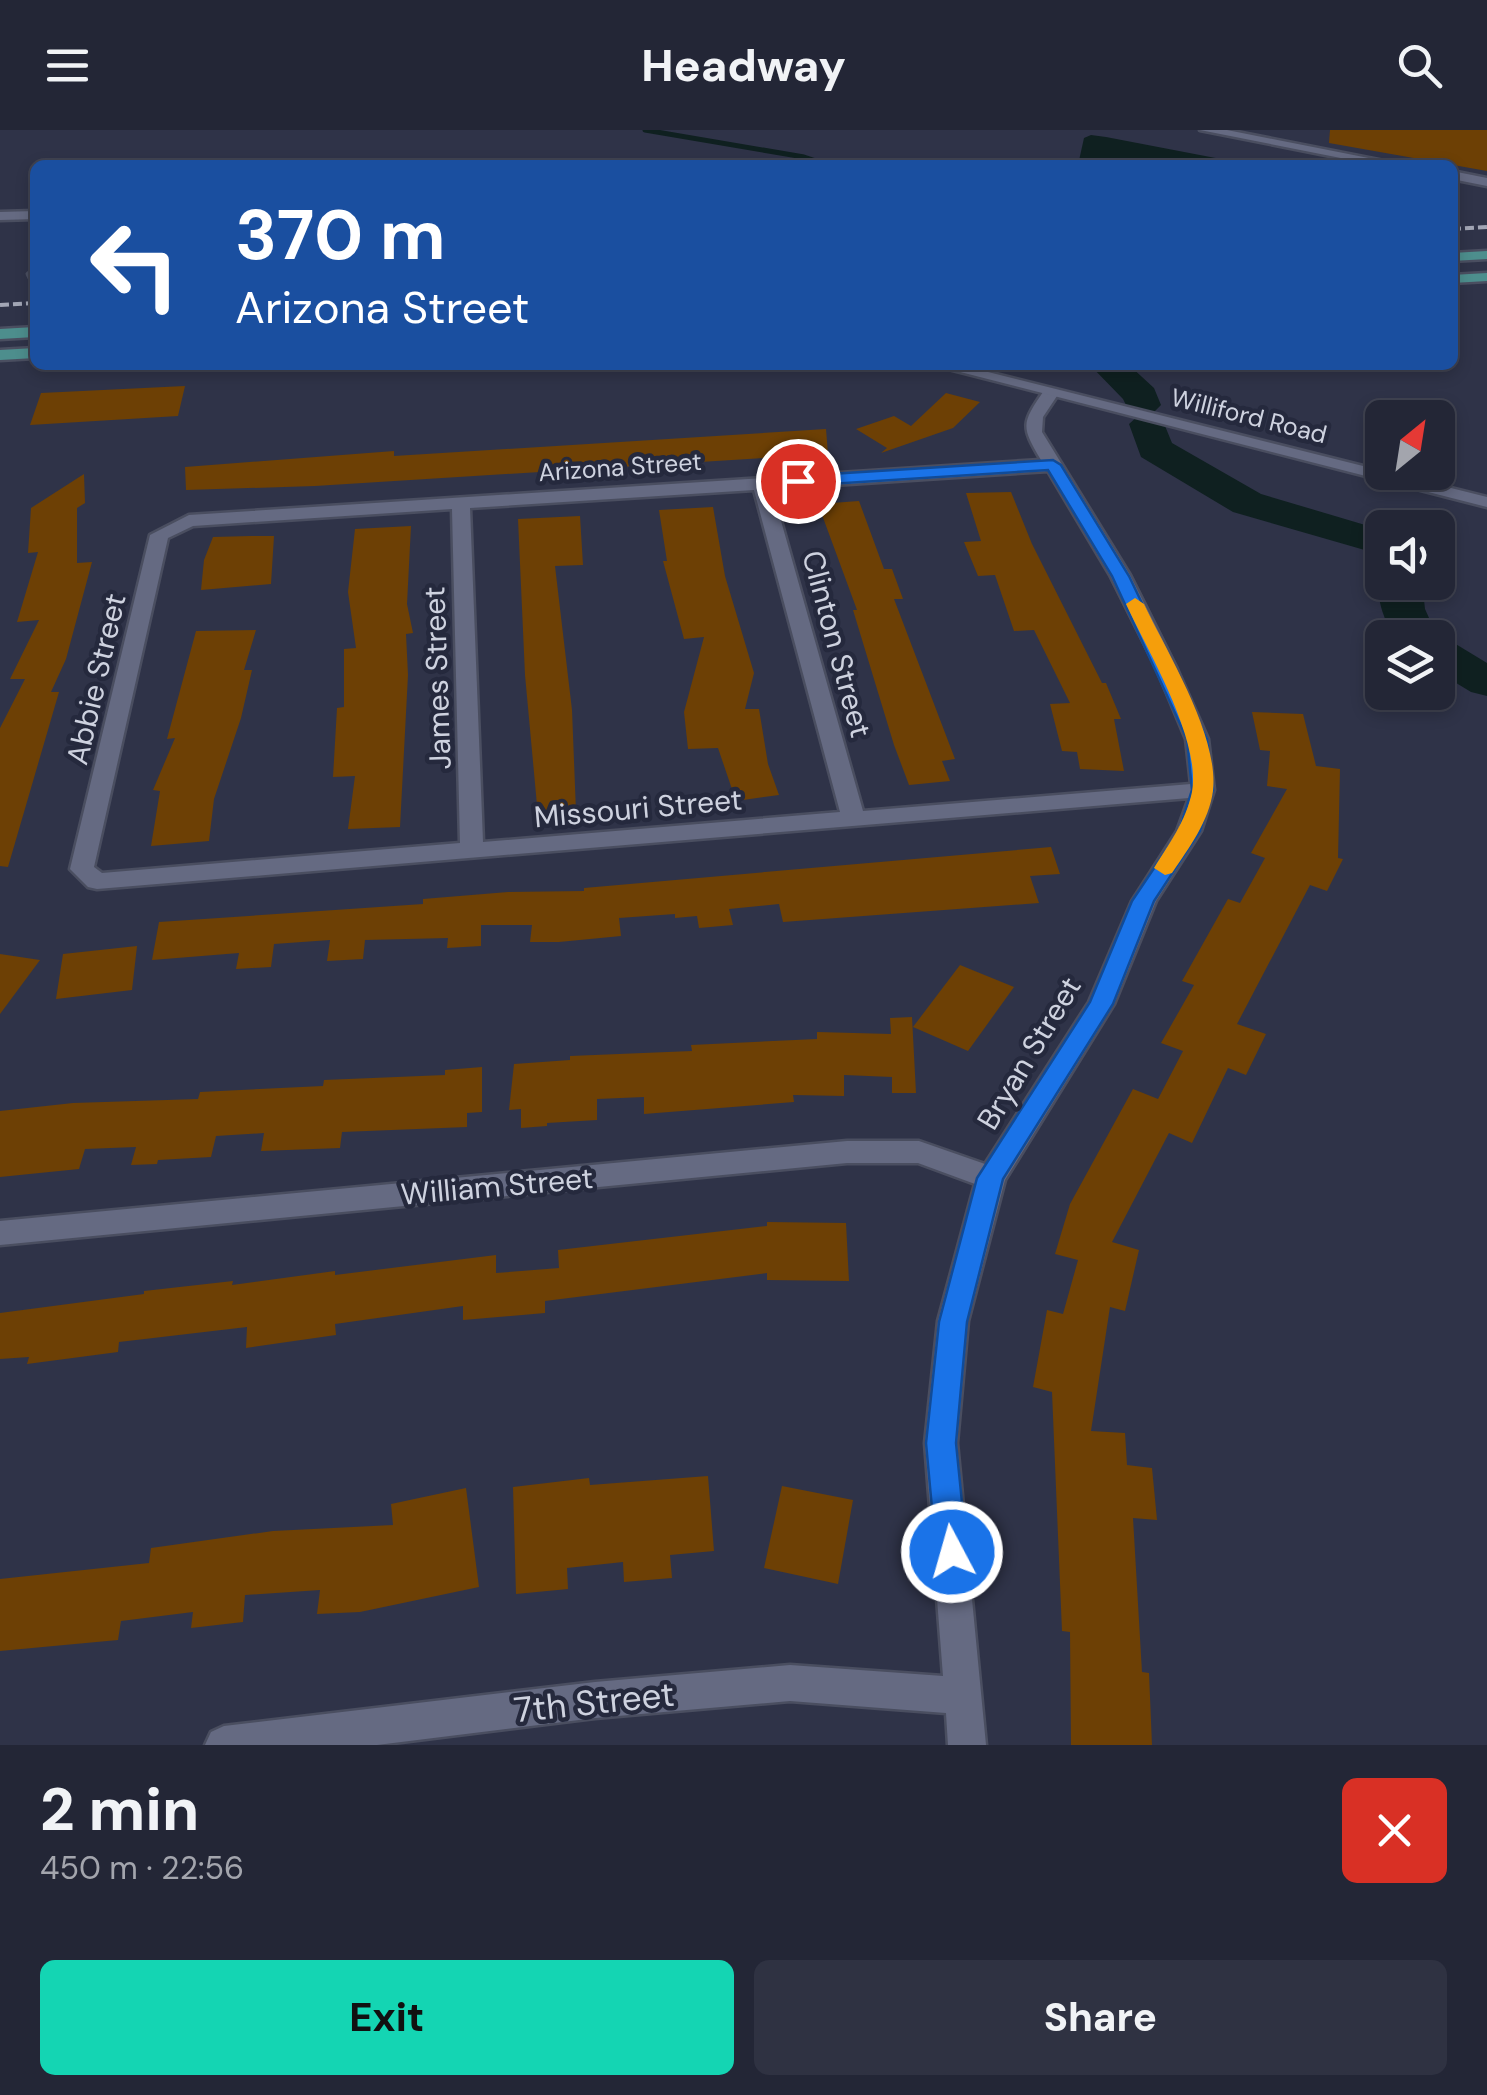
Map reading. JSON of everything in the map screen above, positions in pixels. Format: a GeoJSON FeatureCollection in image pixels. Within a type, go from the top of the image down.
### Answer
{"type":"FeatureCollection","features":[{"type":"Feature","properties":{"kind":"main road"},"geometry":{"type":"LineString","coordinates":[[1458,258],[1487,256]]}},
{"type":"Feature","properties":{"kind":"main road"},"geometry":{"type":"LineString","coordinates":[[1458,279],[1487,277]]}},
{"type":"Feature","properties":{"kind":"main road"},"geometry":{"type":"LineString","coordinates":[[0,334],[30,332]]}},
{"type":"Feature","properties":{"kind":"main road"},"geometry":{"type":"LineString","coordinates":[[0,355],[30,353]]}},
{"type":"Feature","properties":{"kind":"street"},"geometry":{"type":"LineString","coordinates":[[1206,130],[1369,160]]}},
{"type":"Feature","properties":{"kind":"street"},"geometry":{"type":"LineString","coordinates":[[1458,176],[1487,182]]}},
{"type":"Feature","properties":{"kind":"street"},"geometry":{"type":"LineString","coordinates":[[0,216],[30,215]]}},
{"type":"Feature","properties":{"kind":"street","name":"Williford Road"},"geometry":{"type":"LineString","coordinates":[[961,370],[1487,502]]}},
{"type":"Feature","properties":{"kind":"street","name":"Bryan Street"},"geometry":{"type":"LineString","coordinates":[[967,1745],[941,1443],[953,1322],[990,1178],[1101,1004],[1144,901],[1189,831],[1203,790],[1197,739],[1166,667],[1120,576],[1034,432],[1034,417],[1051,393]]}},
{"type":"Feature","properties":{"kind":"street","name":"Arizona Street"},"geometry":{"type":"LineString","coordinates":[[190,520],[1053,465]]}},
{"type":"Feature","properties":{"kind":"street","name":"Clinton Street"},"geometry":{"type":"LineString","coordinates":[[762,483],[854,820]]}},
{"type":"Feature","properties":{"kind":"street","name":"James Street"},"geometry":{"type":"LineString","coordinates":[[461,502],[472,852]]}},
{"type":"Feature","properties":{"kind":"street","name":"Abbie Street"},"geometry":{"type":"LineString","coordinates":[[82,870],[159,535],[190,520]]}},
{"type":"Feature","properties":{"kind":"street","name":"Missouri Street"},"geometry":{"type":"LineString","coordinates":[[82,870],[97,881],[1203,790]]}},
{"type":"Feature","properties":{"kind":"street","name":"William Street"},"geometry":{"type":"LineString","coordinates":[[0,1233],[848,1152],[919,1152],[990,1178]]}},
{"type":"Feature","properties":{"kind":"street","name":"7th Street"},"geometry":{"type":"LineString","coordinates":[[224,1745],[595,1700],[790,1683],[965,1696]]}},
{"type":"Feature","properties":{"kind":"shaded area"},"geometry":{"type":"Polygon","coordinates":[[[1106,137],[1226,160],[1079,160],[1084,138],[1106,137]]]}},
{"type":"Feature","properties":{"kind":"building"},"geometry":{"type":"Polygon","coordinates":[[[1330,130],[1487,130],[1487,171],[1458,166],[1458,160],[1425,160],[1329,143],[1330,130]]]}},
{"type":"Feature","properties":{"kind":"building"},"geometry":{"type":"Polygon","coordinates":[[[185,386],[178,416],[30,425],[41,393],[185,386]]]}},
{"type":"Feature","properties":{"kind":"building"},"geometry":{"type":"Polygon","coordinates":[[[946,393],[980,402],[953,428],[881,453],[887,448],[856,429],[894,416],[911,426],[946,393]]]}},
{"type":"Feature","properties":{"kind":"building"},"geometry":{"type":"Polygon","coordinates":[[[826,429],[828,454],[315,486],[186,490],[185,467],[394,451],[394,456],[826,429]]]}},
{"type":"Feature","properties":{"kind":"building"},"geometry":{"type":"Polygon","coordinates":[[[84,474],[85,503],[77,508],[77,563],[92,562],[66,659],[51,692],[59,692],[8,867],[0,866],[0,728],[25,679],[10,679],[39,620],[17,622],[38,552],[28,553],[31,508],[84,474]]]}},
{"type":"Feature","properties":{"kind":"building"},"geometry":{"type":"Polygon","coordinates":[[[1011,492],[1032,544],[1121,719],[1114,719],[1124,771],[1080,769],[1077,752],[1062,751],[1050,704],[1070,703],[1034,630],[1014,631],[995,575],[978,576],[964,542],[981,541],[966,493],[1011,492]]]}},
{"type":"Feature","properties":{"kind":"building"},"geometry":{"type":"Polygon","coordinates":[[[859,501],[884,569],[892,569],[903,599],[894,599],[955,759],[942,761],[950,781],[909,785],[894,745],[853,610],[857,610],[818,504],[859,501]]]}},
{"type":"Feature","properties":{"kind":"building"},"geometry":{"type":"Polygon","coordinates":[[[713,507],[725,576],[754,673],[745,709],[759,709],[768,764],[779,795],[736,801],[718,748],[688,749],[684,712],[704,637],[684,639],[663,561],[667,561],[659,510],[713,507]]]}},
{"type":"Feature","properties":{"kind":"building"},"geometry":{"type":"Polygon","coordinates":[[[580,516],[583,565],[555,566],[572,710],[576,812],[538,816],[525,675],[518,519],[580,516]]]}},
{"type":"Feature","properties":{"kind":"building"},"geometry":{"type":"Polygon","coordinates":[[[411,526],[407,604],[413,633],[406,634],[408,675],[400,827],[348,829],[355,776],[333,777],[337,708],[344,707],[344,649],[356,648],[348,592],[355,529],[411,526]]]}},
{"type":"Feature","properties":{"kind":"building"},"geometry":{"type":"Polygon","coordinates":[[[274,536],[271,584],[201,590],[204,560],[213,537],[274,536]]]}},
{"type":"Feature","properties":{"kind":"building"},"geometry":{"type":"Polygon","coordinates":[[[256,630],[244,670],[252,670],[241,718],[214,799],[209,841],[151,846],[160,791],[153,790],[175,738],[167,739],[196,631],[256,630]]]}},
{"type":"Feature","properties":{"kind":"building"},"geometry":{"type":"Polygon","coordinates":[[[1252,712],[1303,714],[1316,766],[1340,769],[1338,858],[1343,859],[1327,891],[1310,885],[1237,1024],[1266,1034],[1246,1075],[1228,1068],[1192,1143],[1169,1133],[1112,1242],[1139,1250],[1125,1311],[1110,1307],[1091,1431],[1125,1433],[1127,1465],[1152,1468],[1157,1520],[1133,1518],[1142,1672],[1149,1673],[1152,1745],[1071,1745],[1070,1632],[1062,1631],[1052,1392],[1033,1387],[1047,1310],[1063,1314],[1078,1260],[1055,1254],[1070,1204],[1133,1089],[1158,1099],[1183,1051],[1161,1043],[1194,985],[1182,981],[1228,899],[1240,903],[1265,858],[1251,853],[1287,789],[1267,786],[1270,751],[1260,750],[1252,712]]]}},
{"type":"Feature","properties":{"kind":"building"},"geometry":{"type":"Polygon","coordinates":[[[1051,847],[1060,874],[1030,876],[1039,903],[783,922],[779,904],[729,909],[733,925],[699,928],[697,916],[619,918],[621,936],[559,942],[530,942],[532,925],[481,925],[481,946],[447,948],[448,938],[365,940],[363,959],[327,961],[330,940],[274,944],[271,967],[236,969],[239,953],[152,960],[159,922],[423,904],[423,899],[508,892],[584,891],[1051,847]]]}},
{"type":"Feature","properties":{"kind":"building"},"geometry":{"type":"Polygon","coordinates":[[[137,946],[132,990],[56,999],[63,954],[137,946]]]}},
{"type":"Feature","properties":{"kind":"building"},"geometry":{"type":"Polygon","coordinates":[[[0,954],[40,960],[0,1014],[0,954]]]}},
{"type":"Feature","properties":{"kind":"building"},"geometry":{"type":"Polygon","coordinates":[[[960,965],[1014,987],[968,1051],[913,1027],[960,965]]]}},
{"type":"Feature","properties":{"kind":"building"},"geometry":{"type":"Polygon","coordinates":[[[912,1017],[916,1093],[892,1093],[892,1077],[844,1075],[844,1096],[793,1095],[794,1102],[644,1114],[644,1097],[597,1099],[597,1120],[521,1128],[521,1109],[509,1110],[514,1064],[570,1060],[570,1056],[692,1051],[691,1045],[817,1039],[817,1032],[891,1034],[890,1018],[912,1017]]]}},
{"type":"Feature","properties":{"kind":"building"},"geometry":{"type":"Polygon","coordinates":[[[482,1067],[482,1112],[467,1113],[467,1127],[342,1132],[340,1148],[261,1151],[264,1133],[216,1136],[211,1157],[158,1160],[157,1164],[131,1165],[136,1147],[85,1149],[79,1169],[0,1177],[0,1111],[73,1103],[198,1099],[200,1092],[323,1086],[324,1080],[445,1075],[445,1070],[482,1067]]]}},
{"type":"Feature","properties":{"kind":"building"},"geometry":{"type":"Polygon","coordinates":[[[767,1222],[846,1223],[849,1281],[767,1280],[767,1273],[545,1301],[545,1313],[463,1320],[463,1306],[335,1324],[336,1335],[246,1348],[247,1327],[119,1342],[118,1352],[27,1364],[29,1357],[0,1359],[0,1313],[144,1291],[233,1281],[232,1285],[335,1271],[335,1275],[496,1255],[496,1273],[559,1268],[558,1250],[767,1226],[767,1222]]]}},
{"type":"Feature","properties":{"kind":"building"},"geometry":{"type":"Polygon","coordinates":[[[708,1476],[714,1551],[670,1555],[672,1578],[624,1582],[623,1562],[567,1568],[568,1589],[516,1594],[513,1487],[589,1478],[590,1485],[708,1476]]]}},
{"type":"Feature","properties":{"kind":"building"},"geometry":{"type":"Polygon","coordinates":[[[782,1486],[853,1500],[838,1584],[764,1568],[782,1486]]]}},
{"type":"Feature","properties":{"kind":"building"},"geometry":{"type":"Polygon","coordinates":[[[466,1488],[479,1587],[360,1612],[317,1614],[320,1590],[245,1595],[243,1622],[191,1628],[193,1612],[121,1621],[118,1640],[0,1651],[0,1579],[149,1563],[151,1548],[273,1531],[393,1525],[391,1504],[466,1488]]]}},
{"type":"Feature","properties":{"kind":"waterway"},"geometry":{"type":"LineString","coordinates":[[645,130],[813,160]]}},
{"type":"Feature","properties":{"kind":"waterway"},"geometry":{"type":"LineString","coordinates":[[1113,370],[1141,396],[1143,405]]}},
{"type":"Feature","properties":{"kind":"waterway"},"geometry":{"type":"LineString","coordinates":[[1148,424],[1155,449],[1247,503],[1365,538]]}},
{"type":"Feature","properties":{"kind":"waterway"},"geometry":{"type":"LineString","coordinates":[[1402,600],[1408,620]]}},
{"type":"Feature","properties":{"kind":"waterway"},"geometry":{"type":"LineString","coordinates":[[1455,663],[1487,682]]}},
{"type":"Feature","properties":{"kind":"railway"},"geometry":{"type":"LineString","coordinates":[[1458,229],[1487,227]]}},
{"type":"Feature","properties":{"kind":"railway"},"geometry":{"type":"LineString","coordinates":[[0,305],[30,303]]}},
{"type":"Feature","properties":{"kind":"slow traffic"},"geometry":{"type":"LineString","coordinates":[[1135,604],[1197,739],[1203,790],[1189,831],[1165,868]]}},
{"type":"Feature","properties":{"kind":"route"},"geometry":{"type":"LineString","coordinates":[[798,481],[1053,465],[1120,576],[1197,739],[1203,790],[1189,831],[1144,901],[1101,1004],[990,1178],[953,1322],[941,1443],[952,1552]]}}]}
